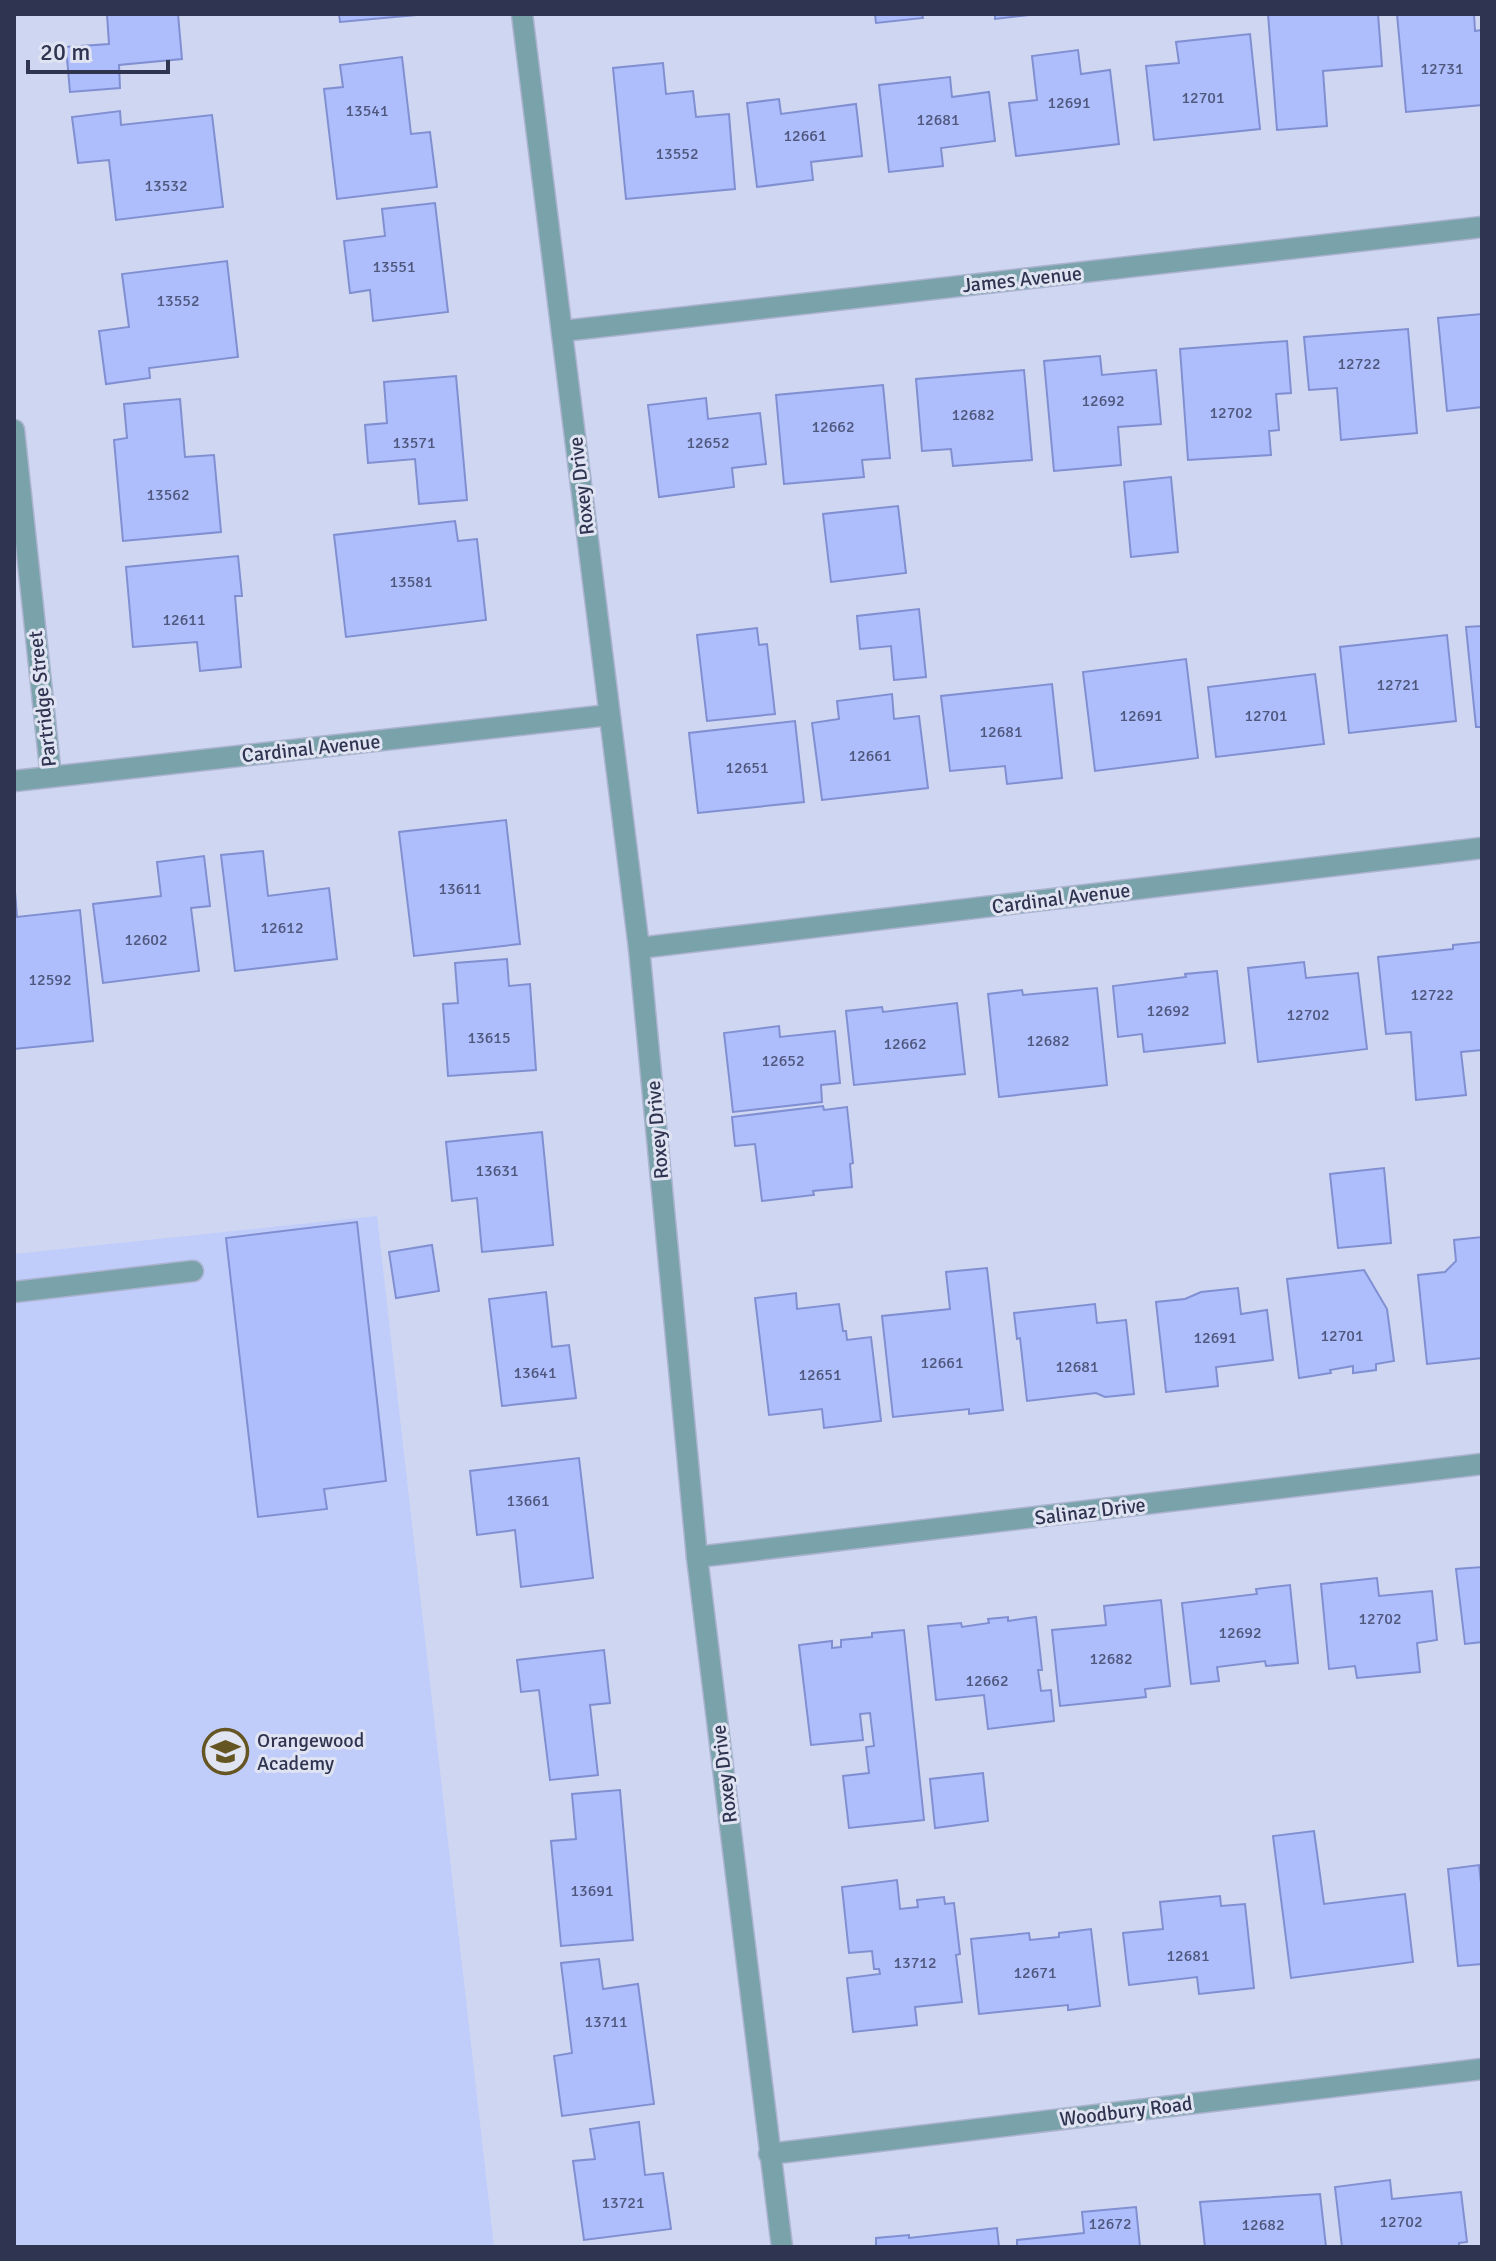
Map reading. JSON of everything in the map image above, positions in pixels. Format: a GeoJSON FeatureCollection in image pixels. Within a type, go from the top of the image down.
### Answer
{"type":"FeatureCollection","features":[{"type":"Feature","properties":{"kind":"street","name":"Roxey Drive"},"geometry":{"type":"LineString","coordinates":[[522,14],[639,948],[697,1557],[782,2247]]}},
{"type":"Feature","properties":{"kind":"street","name":"James Avenue"},"geometry":{"type":"LineString","coordinates":[[563,331],[1482,227]]}},
{"type":"Feature","properties":{"kind":"street","name":"Partridge Street"},"geometry":{"type":"LineString","coordinates":[[14,430],[51,777]]}},
{"type":"Feature","properties":{"kind":"street","name":"Cardinal Avenue"},"geometry":{"type":"LineString","coordinates":[[14,781],[609,715]]}},
{"type":"Feature","properties":{"kind":"street","name":"Cardinal Avenue"},"geometry":{"type":"LineString","coordinates":[[639,948],[1482,848]]}},
{"type":"Feature","properties":{"kind":"street"},"geometry":{"type":"LineString","coordinates":[[14,1292],[193,1271]]}},
{"type":"Feature","properties":{"kind":"street","name":"Salinaz Drive"},"geometry":{"type":"LineString","coordinates":[[697,1557],[1482,1464]]}},
{"type":"Feature","properties":{"kind":"street","name":"Woodbury Road"},"geometry":{"type":"LineString","coordinates":[[769,2154],[1482,2069]]}},
{"type":"Feature","properties":{"kind":"shaded area","name":"Orangewood Academy"},"geometry":{"type":"Polygon","coordinates":[[[377,1216],[494,2247],[14,2247],[14,1254],[377,1216]]]}},
{"type":"Feature","properties":{"kind":"building"},"geometry":{"type":"Polygon","coordinates":[[[107,14],[178,14],[182,59],[119,65],[120,88],[70,92],[66,47],[109,44],[107,14]]]}},
{"type":"Feature","properties":{"kind":"building"},"geometry":{"type":"Polygon","coordinates":[[[339,14],[416,14],[416,15],[340,22],[339,14]]]}},
{"type":"Feature","properties":{"kind":"building"},"geometry":{"type":"Polygon","coordinates":[[[875,14],[922,14],[923,18],[876,23],[875,14]]]}},
{"type":"Feature","properties":{"kind":"building"},"geometry":{"type":"Polygon","coordinates":[[[995,14],[1038,14],[995,19],[995,14]]]}},
{"type":"Feature","properties":{"kind":"building"},"geometry":{"type":"Polygon","coordinates":[[[1268,14],[1378,14],[1382,66],[1323,71],[1327,126],[1277,130],[1268,14]]]}},
{"type":"Feature","properties":{"kind":"building"},"geometry":{"type":"Polygon","coordinates":[[[1397,14],[1474,14],[1475,31],[1482,30],[1482,105],[1406,112],[1397,14]]]}},
{"type":"Feature","properties":{"kind":"building"},"geometry":{"type":"Polygon","coordinates":[[[1250,34],[1260,129],[1154,140],[1146,66],[1179,63],[1176,42],[1250,34]]]}},
{"type":"Feature","properties":{"kind":"building"},"geometry":{"type":"Polygon","coordinates":[[[1078,50],[1081,74],[1110,70],[1119,144],[1016,156],[1009,103],[1037,100],[1032,56],[1078,50]]]}},
{"type":"Feature","properties":{"kind":"building"},"geometry":{"type":"Polygon","coordinates":[[[402,57],[411,134],[430,132],[437,187],[337,199],[324,89],[343,87],[340,65],[402,57]]]}},
{"type":"Feature","properties":{"kind":"building"},"geometry":{"type":"Polygon","coordinates":[[[663,63],[666,94],[693,91],[696,117],[729,114],[735,189],[626,199],[613,68],[663,63]]]}},
{"type":"Feature","properties":{"kind":"building"},"geometry":{"type":"Polygon","coordinates":[[[950,77],[952,97],[989,92],[995,141],[941,148],[943,166],[889,172],[879,85],[950,77]]]}},
{"type":"Feature","properties":{"kind":"building"},"geometry":{"type":"Polygon","coordinates":[[[779,99],[781,114],[856,104],[862,156],[811,162],[813,180],[757,187],[747,103],[779,99]]]}},
{"type":"Feature","properties":{"kind":"building"},"geometry":{"type":"Polygon","coordinates":[[[120,111],[121,125],[212,115],[223,207],[116,220],[109,160],[78,163],[72,117],[120,111]]]}},
{"type":"Feature","properties":{"kind":"building"},"geometry":{"type":"Polygon","coordinates":[[[435,203],[448,312],[373,321],[370,290],[350,293],[344,241],[385,236],[382,209],[435,203]]]}},
{"type":"Feature","properties":{"kind":"building"},"geometry":{"type":"Polygon","coordinates":[[[227,261],[238,357],[149,368],[150,378],[106,384],[99,331],[129,327],[122,274],[227,261]]]}},
{"type":"Feature","properties":{"kind":"building"},"geometry":{"type":"Polygon","coordinates":[[[1482,314],[1482,407],[1447,411],[1438,318],[1482,314]]]}},
{"type":"Feature","properties":{"kind":"building"},"geometry":{"type":"Polygon","coordinates":[[[1408,329],[1417,433],[1341,440],[1337,388],[1309,390],[1304,337],[1408,329]]]}},
{"type":"Feature","properties":{"kind":"building"},"geometry":{"type":"Polygon","coordinates":[[[1287,341],[1291,393],[1276,394],[1279,430],[1269,431],[1271,455],[1188,460],[1180,349],[1287,341]]]}},
{"type":"Feature","properties":{"kind":"building"},"geometry":{"type":"Polygon","coordinates":[[[1100,356],[1102,375],[1156,370],[1161,424],[1118,427],[1121,465],[1054,471],[1044,361],[1100,356]]]}},
{"type":"Feature","properties":{"kind":"building"},"geometry":{"type":"Polygon","coordinates":[[[1024,370],[1032,460],[953,466],[951,449],[922,451],[916,379],[1024,370]]]}},
{"type":"Feature","properties":{"kind":"building"},"geometry":{"type":"Polygon","coordinates":[[[456,376],[467,500],[419,504],[415,459],[368,463],[365,425],[387,423],[384,382],[456,376]]]}},
{"type":"Feature","properties":{"kind":"building"},"geometry":{"type":"Polygon","coordinates":[[[883,385],[890,458],[862,460],[864,477],[784,484],[776,395],[883,385]]]}},
{"type":"Feature","properties":{"kind":"building"},"geometry":{"type":"Polygon","coordinates":[[[706,398],[708,419],[760,413],[766,464],[732,468],[734,487],[659,497],[648,405],[706,398]]]}},
{"type":"Feature","properties":{"kind":"building"},"geometry":{"type":"Polygon","coordinates":[[[180,399],[185,457],[214,455],[221,532],[123,541],[114,440],[127,438],[124,404],[180,399]]]}},
{"type":"Feature","properties":{"kind":"building"},"geometry":{"type":"Polygon","coordinates":[[[1171,477],[1178,552],[1131,557],[1124,482],[1171,477]]]}},
{"type":"Feature","properties":{"kind":"building"},"geometry":{"type":"Polygon","coordinates":[[[898,506],[906,573],[831,582],[823,514],[898,506]]]}},
{"type":"Feature","properties":{"kind":"building"},"geometry":{"type":"Polygon","coordinates":[[[455,521],[458,541],[477,539],[486,620],[346,637],[334,535],[455,521]]]}},
{"type":"Feature","properties":{"kind":"building"},"geometry":{"type":"Polygon","coordinates":[[[238,556],[242,596],[235,596],[241,667],[200,671],[197,642],[133,647],[126,567],[238,556]]]}},
{"type":"Feature","properties":{"kind":"building"},"geometry":{"type":"Polygon","coordinates":[[[919,609],[926,677],[894,680],[891,646],[860,649],[857,616],[919,609]]]}},
{"type":"Feature","properties":{"kind":"building"},"geometry":{"type":"Polygon","coordinates":[[[1482,626],[1482,727],[1476,727],[1466,627],[1482,626]]]}},
{"type":"Feature","properties":{"kind":"building"},"geometry":{"type":"Polygon","coordinates":[[[757,628],[759,645],[767,644],[775,714],[707,721],[697,635],[757,628]]]}},
{"type":"Feature","properties":{"kind":"building"},"geometry":{"type":"Polygon","coordinates":[[[1447,635],[1456,721],[1349,733],[1340,647],[1447,635]]]}},
{"type":"Feature","properties":{"kind":"building"},"geometry":{"type":"Polygon","coordinates":[[[1186,659],[1198,758],[1095,771],[1083,672],[1186,659]]]}},
{"type":"Feature","properties":{"kind":"building"},"geometry":{"type":"Polygon","coordinates":[[[1315,674],[1324,744],[1216,757],[1208,687],[1315,674]]]}},
{"type":"Feature","properties":{"kind":"building"},"geometry":{"type":"Polygon","coordinates":[[[1052,684],[1062,778],[1007,784],[1005,766],[950,771],[941,696],[1052,684]]]}},
{"type":"Feature","properties":{"kind":"building"},"geometry":{"type":"Polygon","coordinates":[[[892,694],[894,719],[919,716],[928,788],[822,800],[812,723],[839,719],[837,701],[892,694]]]}},
{"type":"Feature","properties":{"kind":"building"},"geometry":{"type":"Polygon","coordinates":[[[795,721],[804,802],[698,813],[689,733],[795,721]]]}},
{"type":"Feature","properties":{"kind":"building"},"geometry":{"type":"Polygon","coordinates":[[[506,820],[520,944],[414,956],[399,832],[506,820]]]}},
{"type":"Feature","properties":{"kind":"building"},"geometry":{"type":"Polygon","coordinates":[[[263,851],[268,896],[329,888],[337,959],[235,971],[221,855],[263,851]]]}},
{"type":"Feature","properties":{"kind":"building"},"geometry":{"type":"Polygon","coordinates":[[[204,856],[210,906],[191,908],[199,971],[103,983],[93,904],[161,896],[157,862],[204,856]]]}},
{"type":"Feature","properties":{"kind":"building"},"geometry":{"type":"Polygon","coordinates":[[[14,879],[17,917],[80,910],[93,1041],[14,1049],[14,879]]]}},
{"type":"Feature","properties":{"kind":"building"},"geometry":{"type":"Polygon","coordinates":[[[1482,942],[1482,1050],[1461,1052],[1466,1095],[1416,1100],[1411,1032],[1386,1034],[1378,957],[1453,949],[1453,945],[1482,942]]]}},
{"type":"Feature","properties":{"kind":"building"},"geometry":{"type":"Polygon","coordinates":[[[507,959],[509,986],[530,984],[536,1070],[448,1076],[443,1004],[458,1003],[455,963],[507,959]]]}},
{"type":"Feature","properties":{"kind":"building"},"geometry":{"type":"Polygon","coordinates":[[[1304,962],[1306,978],[1358,973],[1367,1049],[1258,1062],[1248,968],[1304,962]]]}},
{"type":"Feature","properties":{"kind":"building"},"geometry":{"type":"Polygon","coordinates":[[[1217,971],[1225,1043],[1144,1052],[1142,1034],[1118,1037],[1113,986],[1217,971]]]}},
{"type":"Feature","properties":{"kind":"building"},"geometry":{"type":"Polygon","coordinates":[[[1097,988],[1107,1085],[999,1097],[988,994],[1022,990],[1023,995],[1097,988]]]}},
{"type":"Feature","properties":{"kind":"building"},"geometry":{"type":"Polygon","coordinates":[[[957,1003],[965,1074],[854,1085],[846,1011],[882,1007],[883,1012],[957,1003]]]}},
{"type":"Feature","properties":{"kind":"building"},"geometry":{"type":"Polygon","coordinates":[[[779,1026],[780,1037],[835,1031],[840,1083],[821,1085],[822,1102],[733,1112],[724,1033],[779,1026]]]}},
{"type":"Feature","properties":{"kind":"building"},"geometry":{"type":"Polygon","coordinates":[[[823,1106],[824,1110],[847,1107],[853,1163],[850,1164],[852,1187],[762,1201],[755,1144],[735,1146],[732,1117],[823,1106]]]}},
{"type":"Feature","properties":{"kind":"building"},"geometry":{"type":"Polygon","coordinates":[[[542,1132],[553,1245],[482,1252],[477,1198],[452,1201],[446,1142],[542,1132]]]}},
{"type":"Feature","properties":{"kind":"building"},"geometry":{"type":"Polygon","coordinates":[[[1384,1168],[1391,1243],[1338,1248],[1330,1174],[1384,1168]]]}},
{"type":"Feature","properties":{"kind":"building"},"geometry":{"type":"Polygon","coordinates":[[[357,1222],[386,1481],[324,1489],[327,1509],[258,1517],[226,1238],[357,1222]]]}},
{"type":"Feature","properties":{"kind":"building"},"geometry":{"type":"Polygon","coordinates":[[[1482,1237],[1482,1358],[1427,1364],[1418,1275],[1445,1272],[1456,1261],[1454,1240],[1482,1237]]]}},
{"type":"Feature","properties":{"kind":"building"},"geometry":{"type":"Polygon","coordinates":[[[432,1245],[439,1291],[396,1298],[389,1252],[432,1245]]]}},
{"type":"Feature","properties":{"kind":"building"},"geometry":{"type":"Polygon","coordinates":[[[987,1268],[1003,1410],[969,1414],[969,1409],[893,1417],[882,1316],[950,1309],[946,1272],[987,1268]]]}},
{"type":"Feature","properties":{"kind":"building"},"geometry":{"type":"Polygon","coordinates":[[[1364,1270],[1387,1309],[1394,1361],[1376,1364],[1376,1370],[1353,1373],[1353,1366],[1299,1378],[1287,1279],[1364,1270]]]}},
{"type":"Feature","properties":{"kind":"building"},"geometry":{"type":"Polygon","coordinates":[[[1238,1288],[1241,1314],[1267,1310],[1273,1360],[1216,1367],[1218,1386],[1166,1392],[1156,1302],[1238,1288]]]}},
{"type":"Feature","properties":{"kind":"building"},"geometry":{"type":"Polygon","coordinates":[[[546,1292],[552,1347],[569,1345],[576,1398],[502,1406],[489,1299],[546,1292]]]}},
{"type":"Feature","properties":{"kind":"building"},"geometry":{"type":"Polygon","coordinates":[[[796,1293],[797,1309],[839,1304],[847,1340],[871,1337],[881,1421],[824,1428],[822,1409],[769,1415],[755,1298],[796,1293]]]}},
{"type":"Feature","properties":{"kind":"building"},"geometry":{"type":"Polygon","coordinates":[[[1095,1304],[1097,1323],[1126,1320],[1134,1394],[1105,1397],[1096,1393],[1027,1401],[1014,1313],[1095,1304]]]}},
{"type":"Feature","properties":{"kind":"building"},"geometry":{"type":"Polygon","coordinates":[[[579,1458],[593,1578],[521,1587],[515,1530],[477,1535],[470,1471],[579,1458]]]}},
{"type":"Feature","properties":{"kind":"building"},"geometry":{"type":"Polygon","coordinates":[[[1482,1567],[1482,1642],[1465,1644],[1456,1569],[1482,1567]]]}},
{"type":"Feature","properties":{"kind":"building"},"geometry":{"type":"Polygon","coordinates":[[[1377,1578],[1379,1596],[1432,1591],[1437,1640],[1417,1643],[1420,1672],[1357,1678],[1355,1666],[1329,1669],[1321,1584],[1377,1578]]]}},
{"type":"Feature","properties":{"kind":"building"},"geometry":{"type":"Polygon","coordinates":[[[1290,1585],[1298,1663],[1266,1666],[1265,1661],[1217,1667],[1219,1681],[1191,1684],[1182,1603],[1257,1594],[1256,1589],[1290,1585]]]}},
{"type":"Feature","properties":{"kind":"building"},"geometry":{"type":"Polygon","coordinates":[[[1161,1600],[1170,1686],[1145,1689],[1146,1697],[1060,1706],[1052,1630],[1106,1625],[1104,1606],[1161,1600]]]}},
{"type":"Feature","properties":{"kind":"building"},"geometry":{"type":"Polygon","coordinates":[[[1008,1617],[1008,1621],[1036,1617],[1042,1670],[1038,1670],[1041,1691],[1051,1690],[1054,1721],[988,1729],[984,1695],[936,1700],[928,1626],[961,1623],[962,1627],[1008,1617]]]}},
{"type":"Feature","properties":{"kind":"building"},"geometry":{"type":"Polygon","coordinates":[[[904,1630],[924,1820],[849,1828],[843,1776],[869,1773],[866,1747],[874,1746],[870,1713],[860,1714],[863,1740],[811,1745],[799,1645],[832,1641],[832,1648],[841,1647],[841,1640],[904,1630]]]}},
{"type":"Feature","properties":{"kind":"building"},"geometry":{"type":"Polygon","coordinates":[[[604,1650],[610,1703],[590,1705],[598,1775],[550,1780],[539,1690],[521,1692],[517,1660],[604,1650]]]}},
{"type":"Feature","properties":{"kind":"building"},"geometry":{"type":"Polygon","coordinates":[[[983,1773],[988,1821],[935,1828],[930,1779],[983,1773]]]}},
{"type":"Feature","properties":{"kind":"building"},"geometry":{"type":"Polygon","coordinates":[[[620,1790],[633,1940],[561,1946],[551,1841],[576,1839],[572,1794],[620,1790]]]}},
{"type":"Feature","properties":{"kind":"building"},"geometry":{"type":"Polygon","coordinates":[[[1314,1831],[1324,1904],[1405,1894],[1413,1962],[1291,1978],[1273,1836],[1314,1831]]]}},
{"type":"Feature","properties":{"kind":"building"},"geometry":{"type":"Polygon","coordinates":[[[1479,1865],[1482,1964],[1458,1966],[1448,1869],[1479,1865]]]}},
{"type":"Feature","properties":{"kind":"building"},"geometry":{"type":"Polygon","coordinates":[[[897,1880],[900,1909],[918,1907],[917,1900],[944,1897],[945,1904],[954,1903],[962,2002],[915,2007],[917,2025],[853,2032],[847,1978],[880,1974],[879,1969],[874,1969],[872,1951],[849,1953],[842,1887],[897,1880]]]}},
{"type":"Feature","properties":{"kind":"building"},"geometry":{"type":"Polygon","coordinates":[[[1220,1896],[1221,1906],[1245,1904],[1254,1988],[1199,1994],[1197,1977],[1129,1985],[1123,1933],[1163,1929],[1160,1902],[1220,1896]]]}},
{"type":"Feature","properties":{"kind":"building"},"geometry":{"type":"Polygon","coordinates":[[[1091,1929],[1100,2006],[1068,2010],[1068,2005],[979,2014],[971,1939],[1029,1933],[1030,1940],[1091,1929]]]}},
{"type":"Feature","properties":{"kind":"building"},"geometry":{"type":"Polygon","coordinates":[[[599,1959],[603,1989],[638,1984],[654,2104],[562,2116],[554,2056],[572,2053],[561,1963],[599,1959]]]}},
{"type":"Feature","properties":{"kind":"building"},"geometry":{"type":"Polygon","coordinates":[[[639,2122],[645,2175],[663,2173],[671,2229],[584,2240],[573,2161],[595,2159],[590,2129],[639,2122]]]}},
{"type":"Feature","properties":{"kind":"building"},"geometry":{"type":"Polygon","coordinates":[[[1390,2180],[1392,2199],[1461,2192],[1467,2242],[1459,2243],[1459,2247],[1342,2247],[1335,2187],[1390,2180]]]}},
{"type":"Feature","properties":{"kind":"building"},"geometry":{"type":"Polygon","coordinates":[[[1320,2194],[1326,2247],[1205,2247],[1200,2202],[1320,2194]]]}},
{"type":"Feature","properties":{"kind":"building"},"geometry":{"type":"Polygon","coordinates":[[[1136,2207],[1140,2247],[1017,2247],[1017,2240],[1084,2233],[1082,2212],[1136,2207]]]}},
{"type":"Feature","properties":{"kind":"building"},"geometry":{"type":"Polygon","coordinates":[[[997,2228],[999,2247],[876,2247],[876,2238],[909,2235],[909,2238],[997,2228]]]}},
{"type":"Feature","properties":{"kind":"place","name":"Orangewood Academy"},"geometry":{"type":"Point","coordinates":[226,1751]}}]}
